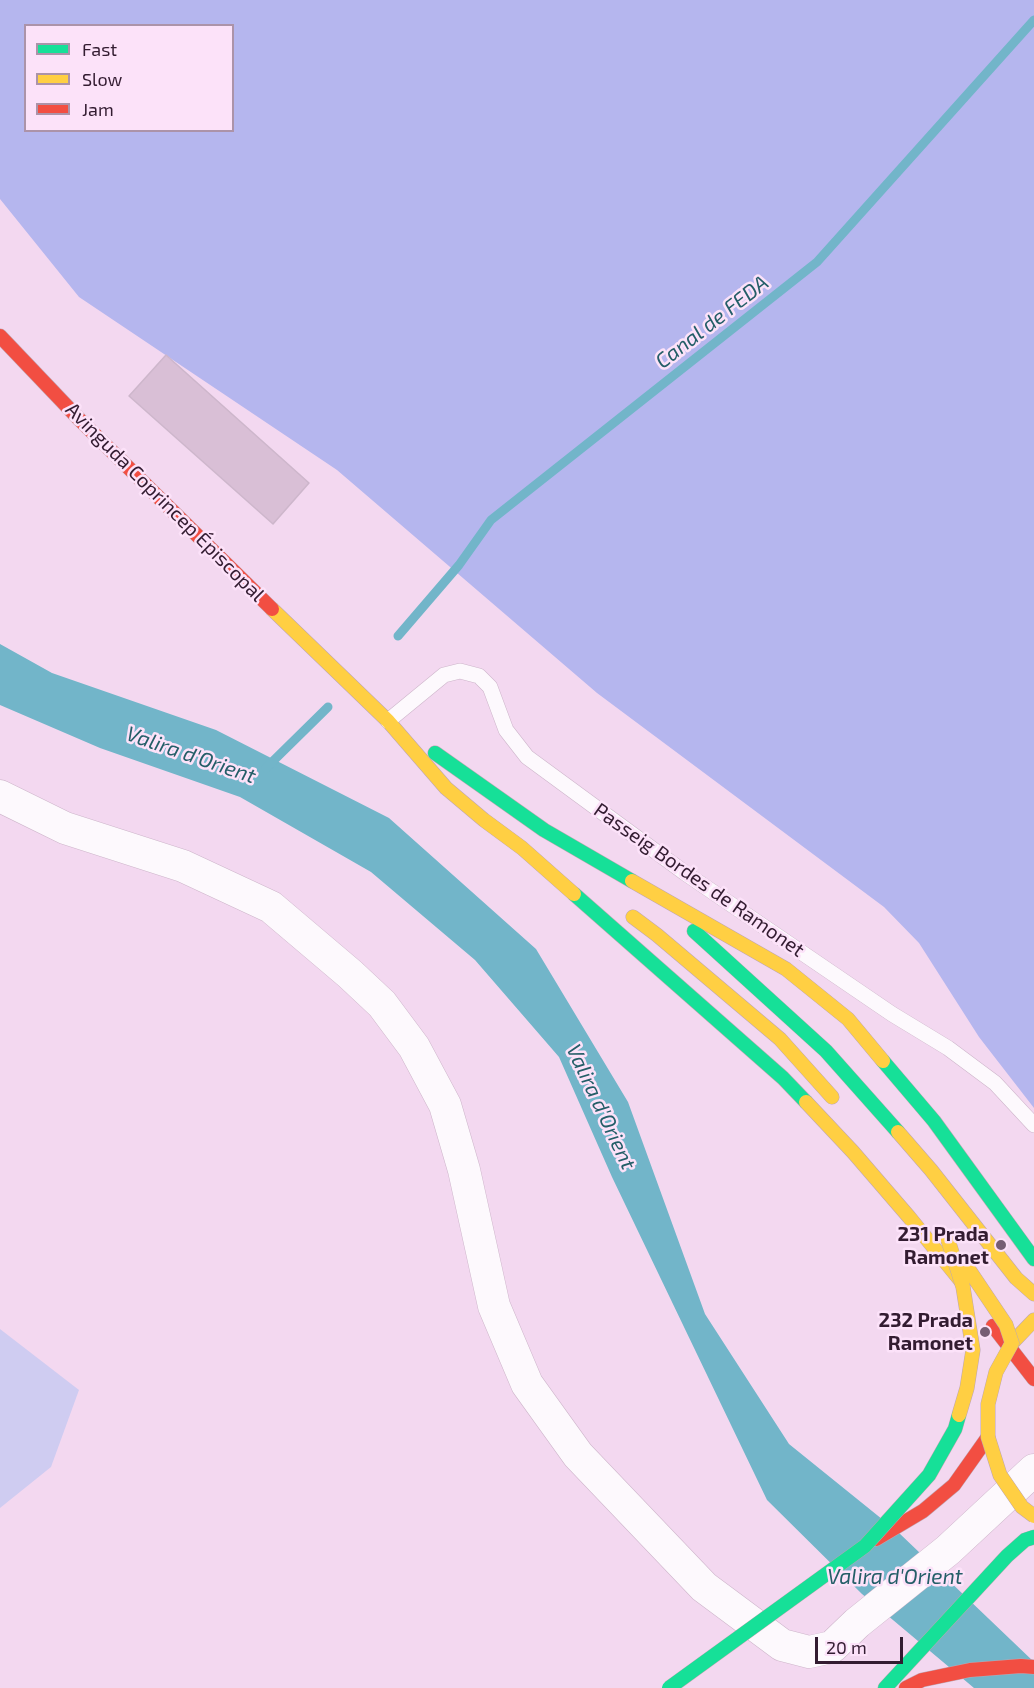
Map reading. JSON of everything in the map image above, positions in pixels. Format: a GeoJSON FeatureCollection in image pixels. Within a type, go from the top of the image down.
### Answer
{"type":"FeatureCollection","features":[{"type":"Feature","properties":{"kind":"highway","name":"Avinguda Coprincep Épiscopal"},"geometry":{"type":"LineString","coordinates":[[0,336],[80,420],[388,721]]}},
{"type":"Feature","properties":{"kind":"highway"},"geometry":{"type":"LineString","coordinates":[[388,721],[446,788],[522,848],[783,1077],[853,1152],[909,1217],[951,1268],[994,1328],[1034,1378]]}},
{"type":"Feature","properties":{"kind":"highway"},"geometry":{"type":"LineString","coordinates":[[388,721],[544,830],[786,969],[848,1019],[934,1121],[1034,1259]]}},
{"type":"Feature","properties":{"kind":"highway"},"geometry":{"type":"LineString","coordinates":[[522,848],[580,881]]}},
{"type":"Feature","properties":{"kind":"highway"},"geometry":{"type":"LineString","coordinates":[[646,888],[826,1051],[931,1170],[1016,1278],[1034,1294]]}},
{"type":"Feature","properties":{"kind":"highway"},"geometry":{"type":"LineString","coordinates":[[624,910],[780,1039],[839,1105]]}},
{"type":"Feature","properties":{"kind":"highway"},"geometry":{"type":"LineString","coordinates":[[865,1546],[929,1475],[955,1429],[967,1388],[973,1350],[963,1287],[945,1235],[1006,1325],[1012,1343]]}},
{"type":"Feature","properties":{"kind":"highway"},"geometry":{"type":"LineString","coordinates":[[1034,1320],[1012,1343],[996,1372],[987,1404],[988,1437],[1000,1475],[1022,1507],[1034,1516]]}},
{"type":"Feature","properties":{"kind":"highway"},"geometry":{"type":"LineString","coordinates":[[669,1688],[865,1546],[923,1511],[954,1485],[988,1437]]}},
{"type":"Feature","properties":{"kind":"highway"},"geometry":{"type":"LineString","coordinates":[[885,1688],[1007,1556],[1025,1540],[1034,1537]]}},
{"type":"Feature","properties":{"kind":"highway"},"geometry":{"type":"LineString","coordinates":[[906,1688],[922,1680],[970,1670],[1034,1667]]}},
{"type":"Feature","properties":{"kind":"street"},"geometry":{"type":"LineString","coordinates":[[0,796],[65,828],[183,866],[271,907],[382,1004],[414,1047],[445,1105],[464,1170],[494,1306],[527,1384],[578,1455],[704,1587],[782,1645],[809,1652],[832,1647],[857,1623],[948,1550],[1034,1470]]}},
{"type":"Feature","properties":{"kind":"lane","name":"Passeig Bordes de Ramonet"},"geometry":{"type":"LineString","coordinates":[[388,721],[444,675],[460,671],[479,676],[490,687],[506,730],[526,757],[685,873],[892,1014],[948,1048],[995,1083],[1034,1125]]}},
{"type":"Feature","properties":{"kind":"shaded area"},"geometry":{"type":"Polygon","coordinates":[[[0,0],[1034,0],[1034,1108],[979,1037],[919,943],[884,907],[597,693],[337,470],[79,297],[0,199],[0,0]]]}},
{"type":"Feature","properties":{"kind":"shaded area"},"geometry":{"type":"Polygon","coordinates":[[[0,1329],[79,1390],[51,1467],[0,1508],[0,1329]]]}},
{"type":"Feature","properties":{"kind":"water","name":"Valira d'Orient"},"geometry":{"type":"Polygon","coordinates":[[[0,644],[52,673],[216,730],[389,818],[536,949],[628,1102],[705,1314],[789,1444],[898,1532],[1034,1662],[1034,1688],[974,1688],[862,1594],[767,1500],[612,1177],[559,1057],[475,960],[371,872],[240,797],[100,748],[0,705],[0,644]]]}},
{"type":"Feature","properties":{"kind":"building"},"geometry":{"type":"Polygon","coordinates":[[[166,355],[309,483],[273,524],[129,396],[166,355]]]}},
{"type":"Feature","properties":{"kind":"waterway","name":"Canal de FEDA"},"geometry":{"type":"LineString","coordinates":[[398,636],[459,565],[491,520],[817,262],[1034,20]]}},
{"type":"Feature","properties":{"kind":"waterway"},"geometry":{"type":"LineString","coordinates":[[266,768],[328,707]]}},
{"type":"Feature","properties":{"kind":"traffic: fast"},"geometry":{"type":"LineString","coordinates":[[435,753],[544,830],[632,881]]}},
{"type":"Feature","properties":{"kind":"traffic: fast"},"geometry":{"type":"LineString","coordinates":[[574,894],[783,1078],[806,1102]]}},
{"type":"Feature","properties":{"kind":"traffic: fast"},"geometry":{"type":"LineString","coordinates":[[694,931],[826,1051],[898,1132]]}},
{"type":"Feature","properties":{"kind":"traffic: fast"},"geometry":{"type":"LineString","coordinates":[[883,1061],[934,1121],[1034,1259]]}},
{"type":"Feature","properties":{"kind":"traffic: fast"},"geometry":{"type":"LineString","coordinates":[[669,1688],[865,1546],[929,1475],[955,1429],[959,1415]]}},
{"type":"Feature","properties":{"kind":"traffic: fast"},"geometry":{"type":"LineString","coordinates":[[885,1688],[1007,1556],[1025,1540],[1034,1537]]}},
{"type":"Feature","properties":{"kind":"traffic: slow"},"geometry":{"type":"LineString","coordinates":[[272,609],[388,721],[446,788],[522,848],[574,894]]}},
{"type":"Feature","properties":{"kind":"traffic: slow"},"geometry":{"type":"LineString","coordinates":[[632,881],[786,969],[848,1019],[883,1061]]}},
{"type":"Feature","properties":{"kind":"traffic: slow"},"geometry":{"type":"LineString","coordinates":[[633,917],[780,1039],[832,1097]]}},
{"type":"Feature","properties":{"kind":"traffic: slow"},"geometry":{"type":"LineString","coordinates":[[806,1102],[853,1152],[961,1281]]}},
{"type":"Feature","properties":{"kind":"traffic: slow"},"geometry":{"type":"LineString","coordinates":[[898,1132],[1016,1278],[1034,1294]]}},
{"type":"Feature","properties":{"kind":"traffic: slow"},"geometry":{"type":"LineString","coordinates":[[948,1240],[963,1287],[973,1350],[967,1388],[959,1415]]}},
{"type":"Feature","properties":{"kind":"traffic: slow"},"geometry":{"type":"LineString","coordinates":[[963,1261],[1006,1325],[1012,1343],[996,1372],[988,1404],[988,1437],[1000,1475],[1022,1507],[1034,1516]]}},
{"type":"Feature","properties":{"kind":"traffic: slow"},"geometry":{"type":"LineString","coordinates":[[1012,1343],[1034,1320]]}},
{"type":"Feature","properties":{"kind":"traffic: jam"},"geometry":{"type":"LineString","coordinates":[[0,336],[80,420],[272,609]]}},
{"type":"Feature","properties":{"kind":"traffic: jam"},"geometry":{"type":"LineString","coordinates":[[993,1326],[1034,1379]]}},
{"type":"Feature","properties":{"kind":"traffic: jam"},"geometry":{"type":"LineString","coordinates":[[876,1539],[923,1511],[954,1485],[988,1437]]}},
{"type":"Feature","properties":{"kind":"traffic: jam"},"geometry":{"type":"LineString","coordinates":[[906,1688],[922,1680],[970,1670],[1034,1667]]}},
{"type":"Feature","properties":{"kind":"place","name":"231 Prada Ramonet"},"geometry":{"type":"Point","coordinates":[1001,1245]}},
{"type":"Feature","properties":{"kind":"place","name":"232 Prada Ramonet"},"geometry":{"type":"Point","coordinates":[985,1332]}}]}
